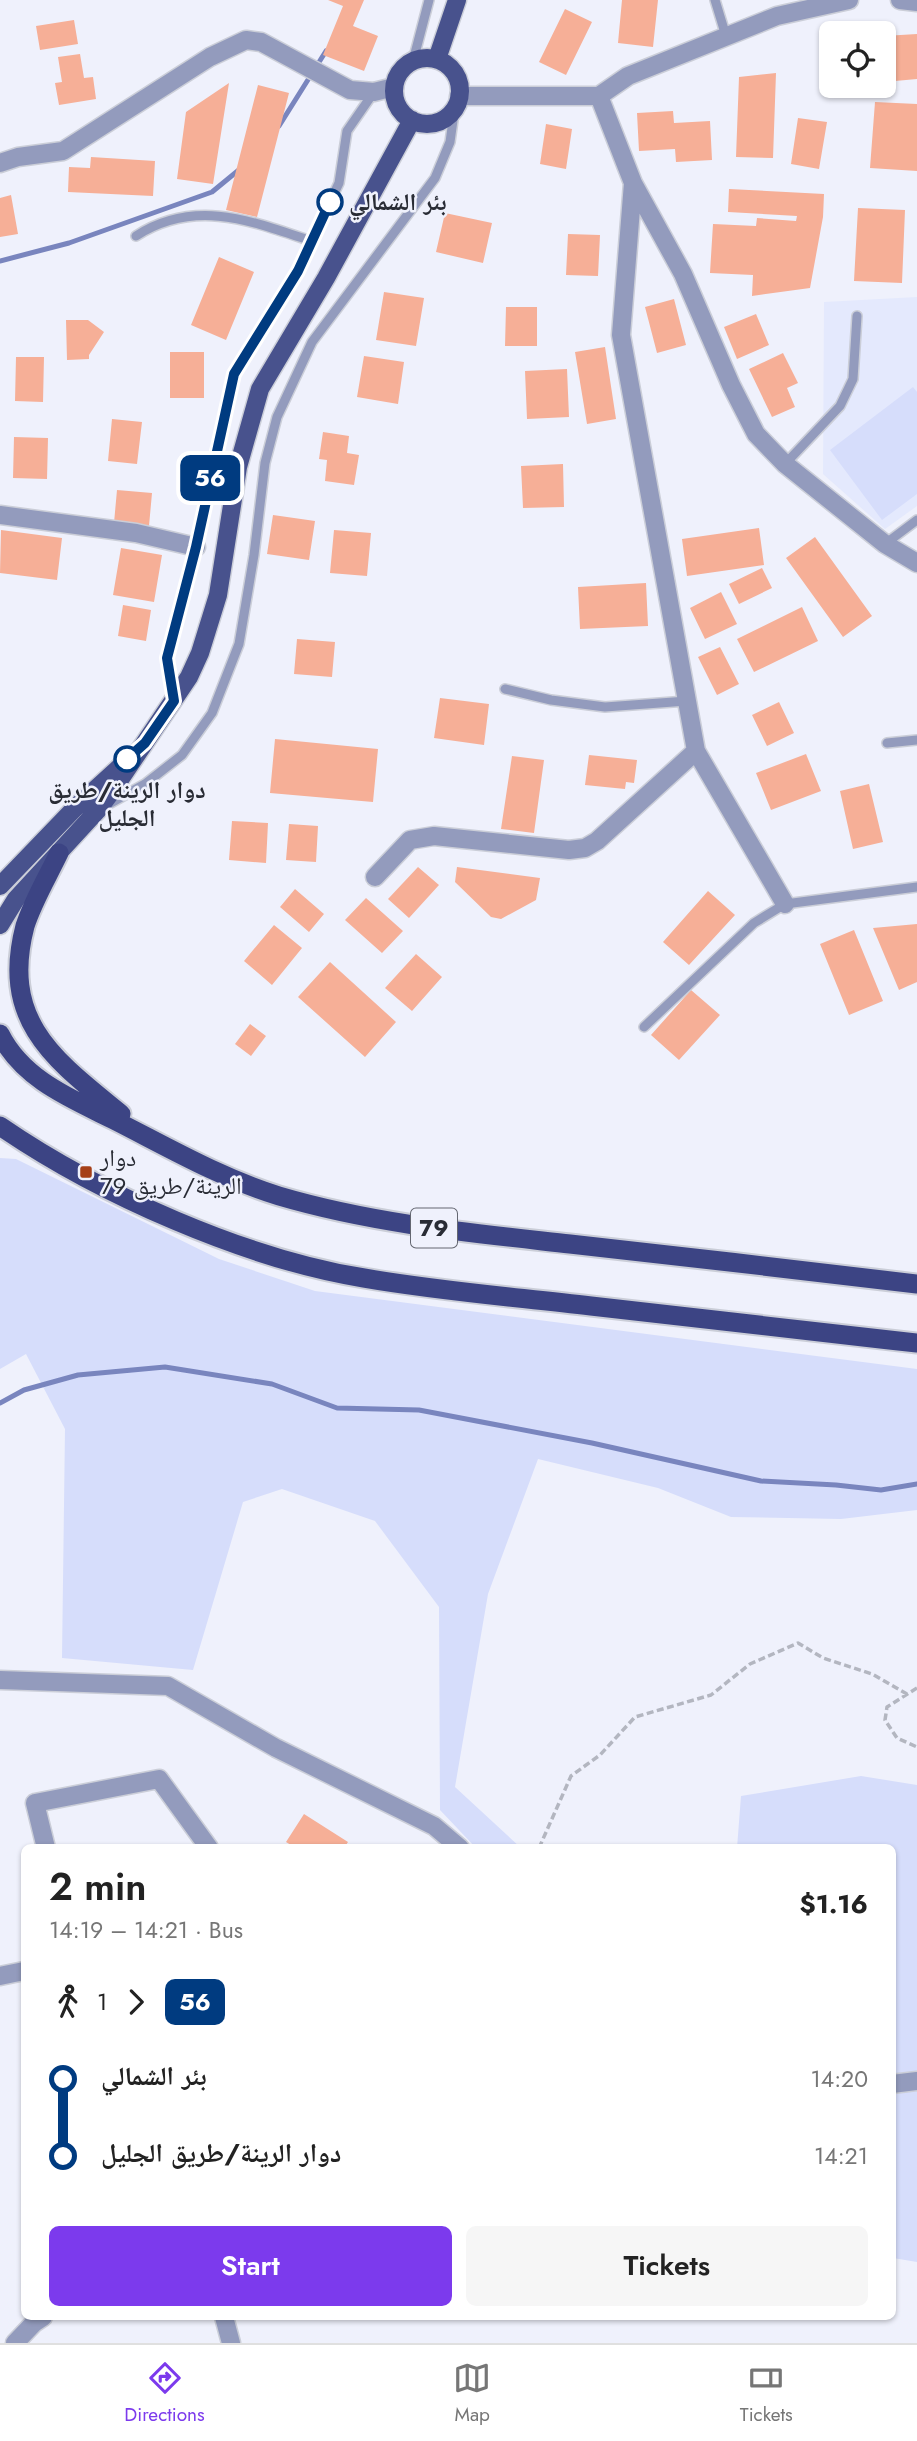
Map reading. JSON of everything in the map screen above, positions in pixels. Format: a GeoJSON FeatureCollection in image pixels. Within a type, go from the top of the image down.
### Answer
{"type":"FeatureCollection","features":[{"type":"Feature","properties":{"kind":"highway"},"geometry":{"type":"LineString","coordinates":[[59,853],[26,924],[21,943],[18,989],[24,1012],[44,1046],[60,1065],[148,1138]]}},
{"type":"Feature","properties":{"kind":"highway","name":"79"},"geometry":{"type":"LineString","coordinates":[[0,1034],[15,1058],[41,1081],[222,1176],[277,1195],[374,1220],[917,1284]]}},
{"type":"Feature","properties":{"kind":"highway"},"geometry":{"type":"LineString","coordinates":[[0,1126],[27,1145],[137,1203],[245,1248],[363,1278],[917,1343]]}},
{"type":"Feature","properties":{"kind":"highway"},"geometry":{"type":"LineString","coordinates":[[0,1138],[27,1145]]}},
{"type":"Feature","properties":{"kind":"main road"},"geometry":{"type":"LineString","coordinates":[[437,60],[457,0]]}},
{"type":"Feature","properties":{"kind":"main road"},"geometry":{"type":"LineString","coordinates":[[437,60],[450,68],[455,75],[458,82],[457,101],[450,113],[437,122],[420,123],[400,110],[396,103],[394,87],[400,72],[412,61],[437,60]]}},
{"type":"Feature","properties":{"kind":"main road"},"geometry":{"type":"LineString","coordinates":[[0,925],[16,899],[97,811],[174,701],[200,653],[218,595],[239,467],[260,389],[327,278],[412,120]]}},
{"type":"Feature","properties":{"kind":"main road"},"geometry":{"type":"LineString","coordinates":[[0,886],[145,743]]}},
{"type":"Feature","properties":{"kind":"main road"},"geometry":{"type":"LineString","coordinates":[[0,869],[35,849]]}},
{"type":"Feature","properties":{"kind":"street"},"geometry":{"type":"LineString","coordinates":[[457,101],[599,96],[628,76],[777,16],[849,0]]}},
{"type":"Feature","properties":{"kind":"street"},"geometry":{"type":"LineString","coordinates":[[900,0],[917,2]]}},
{"type":"Feature","properties":{"kind":"street"},"geometry":{"type":"LineString","coordinates":[[0,163],[18,157],[63,151],[210,57],[246,40],[261,42],[350,90],[374,92],[394,87]]}},
{"type":"Feature","properties":{"kind":"street"},"geometry":{"type":"LineString","coordinates":[[599,96],[633,183],[683,274],[756,435],[785,464],[885,544],[917,563]]}},
{"type":"Feature","properties":{"kind":"street"},"geometry":{"type":"LineString","coordinates":[[633,183],[621,335],[696,751],[785,904]]}},
{"type":"Feature","properties":{"kind":"street"},"geometry":{"type":"LineString","coordinates":[[0,515],[136,533],[196,547]]}},
{"type":"Feature","properties":{"kind":"street"},"geometry":{"type":"LineString","coordinates":[[375,877],[410,840],[434,836],[569,850],[584,848],[597,841],[696,751]]}},
{"type":"Feature","properties":{"kind":"street"},"geometry":{"type":"LineString","coordinates":[[0,1680],[168,1686],[276,1748],[434,1826],[455,1844]]}},
{"type":"Feature","properties":{"kind":"street"},"geometry":{"type":"LineString","coordinates":[[45,1844],[35,1803],[159,1779],[206,1844]]}},
{"type":"Feature","properties":{"kind":"street"},"geometry":{"type":"LineString","coordinates":[[0,1976],[21,1972]]}},
{"type":"Feature","properties":{"kind":"street"},"geometry":{"type":"LineString","coordinates":[[896,2084],[917,2081]]}},
{"type":"Feature","properties":{"kind":"street"},"geometry":{"type":"LineString","coordinates":[[15,2343],[38,2320]]}},
{"type":"Feature","properties":{"kind":"street"},"geometry":{"type":"LineString","coordinates":[[225,2320],[231,2343]]}},
{"type":"Feature","properties":{"kind":"lane"},"geometry":{"type":"LineString","coordinates":[[412,61],[429,0]]}},
{"type":"Feature","properties":{"kind":"lane"},"geometry":{"type":"LineString","coordinates":[[715,0],[726,36]]}},
{"type":"Feature","properties":{"kind":"lane"},"geometry":{"type":"LineString","coordinates":[[174,701],[167,658],[196,547],[234,374],[298,271],[339,183],[347,131],[374,92]]}},
{"type":"Feature","properties":{"kind":"lane"},"geometry":{"type":"LineString","coordinates":[[97,811],[145,784],[182,755],[212,713],[239,645],[254,555],[265,463],[277,417],[312,342],[435,178],[450,142],[457,101]]}},
{"type":"Feature","properties":{"kind":"lane"},"geometry":{"type":"LineString","coordinates":[[136,236],[154,225],[175,219],[195,215],[219,215],[248,220],[311,241]]}},
{"type":"Feature","properties":{"kind":"lane"},"geometry":{"type":"LineString","coordinates":[[785,464],[840,406],[853,379],[857,316]]}},
{"type":"Feature","properties":{"kind":"lane"},"geometry":{"type":"LineString","coordinates":[[885,544],[917,520]]}},
{"type":"Feature","properties":{"kind":"lane"},"geometry":{"type":"LineString","coordinates":[[505,688],[551,700],[605,707],[687,701]]}},
{"type":"Feature","properties":{"kind":"lane"},"geometry":{"type":"LineString","coordinates":[[887,743],[917,740]]}},
{"type":"Feature","properties":{"kind":"lane"},"geometry":{"type":"LineString","coordinates":[[643,1027],[754,923],[785,904],[917,887]]}},
{"type":"Feature","properties":{"kind":"path"},"geometry":{"type":"LineString","coordinates":[[541,1844],[571,1776],[600,1755],[635,1717],[711,1695],[750,1664],[798,1643],[823,1658],[872,1674],[906,1694]]}},
{"type":"Feature","properties":{"kind":"path"},"geometry":{"type":"LineString","coordinates":[[917,1688],[887,1707],[885,1720],[897,1738],[917,1746]]}},
{"type":"Feature","properties":{"kind":"shaded area"},"geometry":{"type":"Polygon","coordinates":[[[917,297],[917,506],[885,529],[823,474],[824,302],[917,297]]]}},
{"type":"Feature","properties":{"kind":"shaded area"},"geometry":{"type":"Polygon","coordinates":[[[913,387],[917,392],[917,494],[882,520],[830,450],[913,387]]]}},
{"type":"Feature","properties":{"kind":"shaded area"},"geometry":{"type":"Polygon","coordinates":[[[0,1158],[16,1159],[219,1259],[315,1291],[917,1369],[917,1510],[841,1519],[731,1517],[658,1488],[538,1459],[488,1594],[455,1787],[517,1844],[472,1844],[440,1810],[439,1607],[375,1521],[282,1489],[243,1502],[193,1670],[62,1658],[65,1429],[26,1354],[0,1369],[0,1158]]]}},
{"type":"Feature","properties":{"kind":"shaded area"},"geometry":{"type":"Polygon","coordinates":[[[861,1776],[917,1785],[917,2262],[896,2258],[896,1844],[737,1844],[741,1796],[861,1776]]]}},
{"type":"Feature","properties":{"kind":"building"},"geometry":{"type":"Polygon","coordinates":[[[328,0],[364,0],[353,26],[378,36],[364,71],[323,55],[343,6],[328,0]]]}},
{"type":"Feature","properties":{"kind":"building"},"geometry":{"type":"Polygon","coordinates":[[[622,0],[658,0],[653,47],[618,43],[622,0]]]}},
{"type":"Feature","properties":{"kind":"building"},"geometry":{"type":"Polygon","coordinates":[[[565,9],[592,22],[566,75],[539,62],[565,9]]]}},
{"type":"Feature","properties":{"kind":"building"},"geometry":{"type":"Polygon","coordinates":[[[74,20],[78,44],[40,50],[36,26],[74,20]]]}},
{"type":"Feature","properties":{"kind":"building"},"geometry":{"type":"Polygon","coordinates":[[[917,34],[917,79],[896,81],[896,35],[917,34]]]}},
{"type":"Feature","properties":{"kind":"building"},"geometry":{"type":"Polygon","coordinates":[[[80,54],[84,78],[93,77],[96,99],[59,105],[55,83],[62,82],[58,57],[80,54]]]}},
{"type":"Feature","properties":{"kind":"building"},"geometry":{"type":"Polygon","coordinates":[[[776,73],[773,158],[736,157],[739,77],[776,73]]]}},
{"type":"Feature","properties":{"kind":"building"},"geometry":{"type":"Polygon","coordinates":[[[229,83],[213,184],[177,179],[186,112],[229,83]]]}},
{"type":"Feature","properties":{"kind":"building"},"geometry":{"type":"Polygon","coordinates":[[[258,85],[289,93],[257,217],[226,210],[258,85]]]}},
{"type":"Feature","properties":{"kind":"building"},"geometry":{"type":"Polygon","coordinates":[[[875,102],[917,104],[917,171],[870,168],[875,102]]]}},
{"type":"Feature","properties":{"kind":"building"},"geometry":{"type":"Polygon","coordinates":[[[673,111],[674,123],[710,121],[712,160],[676,162],[675,149],[639,151],[637,113],[673,111]]]}},
{"type":"Feature","properties":{"kind":"building"},"geometry":{"type":"Polygon","coordinates":[[[798,118],[827,122],[819,169],[791,164],[798,118]]]}},
{"type":"Feature","properties":{"kind":"building"},"geometry":{"type":"Polygon","coordinates":[[[546,124],[572,129],[566,169],[540,164],[546,124]]]}},
{"type":"Feature","properties":{"kind":"building"},"geometry":{"type":"Polygon","coordinates":[[[91,157],[155,161],[153,196],[68,192],[69,167],[90,168],[91,157]]]}},
{"type":"Feature","properties":{"kind":"building"},"geometry":{"type":"Polygon","coordinates":[[[729,189],[824,194],[823,217],[810,288],[752,296],[753,275],[710,273],[713,224],[756,226],[757,218],[796,221],[797,216],[728,212],[729,189]]]}},
{"type":"Feature","properties":{"kind":"building"},"geometry":{"type":"Polygon","coordinates":[[[11,195],[18,234],[0,237],[0,198],[11,195]]]}},
{"type":"Feature","properties":{"kind":"building"},"geometry":{"type":"Polygon","coordinates":[[[858,208],[905,210],[902,283],[854,281],[858,208]]]}},
{"type":"Feature","properties":{"kind":"building"},"geometry":{"type":"Polygon","coordinates":[[[445,213],[492,223],[483,263],[436,252],[445,213]]]}},
{"type":"Feature","properties":{"kind":"building"},"geometry":{"type":"Polygon","coordinates":[[[568,234],[600,235],[598,276],[566,275],[568,234]]]}},
{"type":"Feature","properties":{"kind":"building"},"geometry":{"type":"Polygon","coordinates":[[[219,257],[254,272],[226,340],[191,325],[219,257]]]}},
{"type":"Feature","properties":{"kind":"building"},"geometry":{"type":"Polygon","coordinates":[[[384,292],[424,298],[416,346],[376,340],[384,292]]]}},
{"type":"Feature","properties":{"kind":"building"},"geometry":{"type":"Polygon","coordinates":[[[674,299],[686,345],[657,353],[645,307],[674,299]]]}},
{"type":"Feature","properties":{"kind":"building"},"geometry":{"type":"Polygon","coordinates":[[[506,307],[537,307],[537,346],[505,346],[506,307]]]}},
{"type":"Feature","properties":{"kind":"building"},"geometry":{"type":"Polygon","coordinates":[[[756,314],[769,345],[737,359],[724,327],[756,314]]]}},
{"type":"Feature","properties":{"kind":"building"},"geometry":{"type":"Polygon","coordinates":[[[66,320],[88,320],[104,332],[89,359],[67,360],[66,320]]]}},
{"type":"Feature","properties":{"kind":"building"},"geometry":{"type":"Polygon","coordinates":[[[605,347],[616,419],[587,424],[575,352],[605,347]]]}},
{"type":"Feature","properties":{"kind":"building"},"geometry":{"type":"Polygon","coordinates":[[[170,352],[204,352],[204,398],[170,398],[170,352]]]}},
{"type":"Feature","properties":{"kind":"building"},"geometry":{"type":"Polygon","coordinates":[[[783,353],[798,383],[787,388],[795,407],[772,417],[749,369],[783,353]]]}},
{"type":"Feature","properties":{"kind":"building"},"geometry":{"type":"Polygon","coordinates":[[[364,356],[404,362],[398,404],[357,397],[364,356]]]}},
{"type":"Feature","properties":{"kind":"building"},"geometry":{"type":"Polygon","coordinates":[[[16,357],[44,357],[43,402],[15,401],[16,357]]]}},
{"type":"Feature","properties":{"kind":"building"},"geometry":{"type":"Polygon","coordinates":[[[567,369],[569,417],[527,419],[525,371],[567,369]]]}},
{"type":"Feature","properties":{"kind":"building"},"geometry":{"type":"Polygon","coordinates":[[[112,419],[142,422],[137,464],[108,461],[112,419]]]}},
{"type":"Feature","properties":{"kind":"building"},"geometry":{"type":"Polygon","coordinates":[[[323,432],[349,436],[347,453],[359,455],[354,485],[325,481],[327,460],[319,459],[323,432]]]}},
{"type":"Feature","properties":{"kind":"building"},"geometry":{"type":"Polygon","coordinates":[[[14,437],[48,438],[47,479],[13,478],[14,437]]]}},
{"type":"Feature","properties":{"kind":"building"},"geometry":{"type":"Polygon","coordinates":[[[563,464],[564,507],[523,508],[521,466],[563,464]]]}},
{"type":"Feature","properties":{"kind":"building"},"geometry":{"type":"Polygon","coordinates":[[[117,490],[152,493],[149,526],[114,523],[117,490]]]}},
{"type":"Feature","properties":{"kind":"building"},"geometry":{"type":"Polygon","coordinates":[[[273,515],[315,521],[309,560],[267,554],[273,515]]]}},
{"type":"Feature","properties":{"kind":"building"},"geometry":{"type":"Polygon","coordinates":[[[759,528],[764,565],[687,576],[682,539],[759,528]]]}},
{"type":"Feature","properties":{"kind":"building"},"geometry":{"type":"Polygon","coordinates":[[[1,530],[62,538],[57,580],[0,573],[1,530]]]}},
{"type":"Feature","properties":{"kind":"building"},"geometry":{"type":"Polygon","coordinates":[[[334,530],[371,533],[367,576],[330,573],[334,530]]]}},
{"type":"Feature","properties":{"kind":"building"},"geometry":{"type":"Polygon","coordinates":[[[815,537],[872,616],[843,637],[786,558],[815,537]]]}},
{"type":"Feature","properties":{"kind":"building"},"geometry":{"type":"Polygon","coordinates":[[[121,548],[162,555],[154,602],[113,595],[121,548]]]}},
{"type":"Feature","properties":{"kind":"building"},"geometry":{"type":"Polygon","coordinates":[[[762,568],[772,588],[739,604],[729,584],[762,568]]]}},
{"type":"Feature","properties":{"kind":"building"},"geometry":{"type":"Polygon","coordinates":[[[646,583],[648,626],[580,629],[578,587],[646,583]]]}},
{"type":"Feature","properties":{"kind":"building"},"geometry":{"type":"Polygon","coordinates":[[[721,592],[737,624],[705,639],[690,608],[721,592]]]}},
{"type":"Feature","properties":{"kind":"building"},"geometry":{"type":"Polygon","coordinates":[[[123,605],[151,610],[146,641],[118,636],[123,605]]]}},
{"type":"Feature","properties":{"kind":"building"},"geometry":{"type":"Polygon","coordinates":[[[802,607],[818,641],[754,672],[737,639],[802,607]]]}},
{"type":"Feature","properties":{"kind":"building"},"geometry":{"type":"Polygon","coordinates":[[[297,639],[335,642],[332,677],[294,674],[297,639]]]}},
{"type":"Feature","properties":{"kind":"building"},"geometry":{"type":"Polygon","coordinates":[[[720,647],[739,684],[717,695],[698,657],[720,647]]]}},
{"type":"Feature","properties":{"kind":"building"},"geometry":{"type":"Polygon","coordinates":[[[440,698],[489,704],[484,745],[434,738],[440,698]]]}},
{"type":"Feature","properties":{"kind":"building"},"geometry":{"type":"Polygon","coordinates":[[[779,702],[794,733],[767,746],[752,715],[779,702]]]}},
{"type":"Feature","properties":{"kind":"building"},"geometry":{"type":"Polygon","coordinates":[[[275,739],[378,749],[373,802],[270,793],[275,739]]]}},
{"type":"Feature","properties":{"kind":"building"},"geometry":{"type":"Polygon","coordinates":[[[806,754],[821,791],[771,810],[756,773],[806,754]]]}},
{"type":"Feature","properties":{"kind":"building"},"geometry":{"type":"Polygon","coordinates":[[[589,755],[637,760],[634,783],[626,782],[625,789],[585,785],[589,755]]]}},
{"type":"Feature","properties":{"kind":"building"},"geometry":{"type":"Polygon","coordinates":[[[512,756],[544,760],[534,833],[501,829],[512,756]]]}},
{"type":"Feature","properties":{"kind":"building"},"geometry":{"type":"Polygon","coordinates":[[[869,784],[883,842],[853,849],[840,791],[869,784]]]}},
{"type":"Feature","properties":{"kind":"building"},"geometry":{"type":"Polygon","coordinates":[[[232,821],[268,823],[266,863],[229,860],[232,821]]]}},
{"type":"Feature","properties":{"kind":"building"},"geometry":{"type":"Polygon","coordinates":[[[289,824],[318,826],[316,862],[286,860],[289,824]]]}},
{"type":"Feature","properties":{"kind":"building"},"geometry":{"type":"Polygon","coordinates":[[[418,867],[439,885],[409,918],[388,899],[418,867]]]}},
{"type":"Feature","properties":{"kind":"building"},"geometry":{"type":"Polygon","coordinates":[[[457,867],[540,878],[536,900],[501,919],[491,917],[455,882],[457,867]]]}},
{"type":"Feature","properties":{"kind":"building"},"geometry":{"type":"Polygon","coordinates":[[[295,889],[324,914],[309,932],[280,907],[295,889]]]}},
{"type":"Feature","properties":{"kind":"building"},"geometry":{"type":"Polygon","coordinates":[[[708,891],[735,915],[689,965],[663,942],[708,891]]]}},
{"type":"Feature","properties":{"kind":"building"},"geometry":{"type":"Polygon","coordinates":[[[366,898],[403,931],[382,953],[345,920],[366,898]]]}},
{"type":"Feature","properties":{"kind":"building"},"geometry":{"type":"Polygon","coordinates":[[[917,924],[917,982],[899,990],[873,928],[917,924]]]}},
{"type":"Feature","properties":{"kind":"building"},"geometry":{"type":"Polygon","coordinates":[[[274,925],[302,948],[272,985],[244,961],[274,925]]]}},
{"type":"Feature","properties":{"kind":"building"},"geometry":{"type":"Polygon","coordinates":[[[854,930],[883,1001],[849,1015],[820,944],[854,930]]]}},
{"type":"Feature","properties":{"kind":"building"},"geometry":{"type":"Polygon","coordinates":[[[416,954],[442,977],[412,1011],[385,988],[416,954]]]}},
{"type":"Feature","properties":{"kind":"building"},"geometry":{"type":"Polygon","coordinates":[[[330,962],[396,1022],[365,1057],[298,997],[330,962]]]}},
{"type":"Feature","properties":{"kind":"building"},"geometry":{"type":"Polygon","coordinates":[[[691,990],[720,1015],[679,1060],[651,1035],[691,990]]]}},
{"type":"Feature","properties":{"kind":"building"},"geometry":{"type":"Polygon","coordinates":[[[250,1024],[266,1036],[251,1056],[235,1044],[250,1024]]]}},
{"type":"Feature","properties":{"kind":"building"},"geometry":{"type":"Polygon","coordinates":[[[304,1814],[348,1842],[289,1844],[286,1842],[304,1814]]]}},
{"type":"Feature","properties":{"kind":"waterway"},"geometry":{"type":"LineString","coordinates":[[279,126],[326,51]]}},
{"type":"Feature","properties":{"kind":"waterway"},"geometry":{"type":"LineString","coordinates":[[0,261],[69,243],[212,192],[240,169]]}},
{"type":"Feature","properties":{"kind":"waterway"},"geometry":{"type":"LineString","coordinates":[[0,1403],[24,1390],[78,1375],[165,1367],[272,1384],[337,1408],[419,1410],[592,1443],[761,1481],[881,1490],[917,1484]]}},
{"type":"Feature","properties":{"kind":"bus line","name":"56"},"geometry":{"type":"LineString","coordinates":[[127,759],[145,743],[174,701],[167,658],[196,547],[234,374],[298,271],[330,202]]}},
{"type":"Feature","properties":{"kind":"place","name":"بئر الشمالي"},"geometry":{"type":"Point","coordinates":[330,202]}},
{"type":"Feature","properties":{"kind":"place","name":"دوار الرينة/طريق الجليل"},"geometry":{"type":"Point","coordinates":[127,759]}},
{"type":"Feature","properties":{"kind":"place","name":"دوار الرينة/طريق 79"},"geometry":{"type":"Point","coordinates":[86,1172]}}]}
